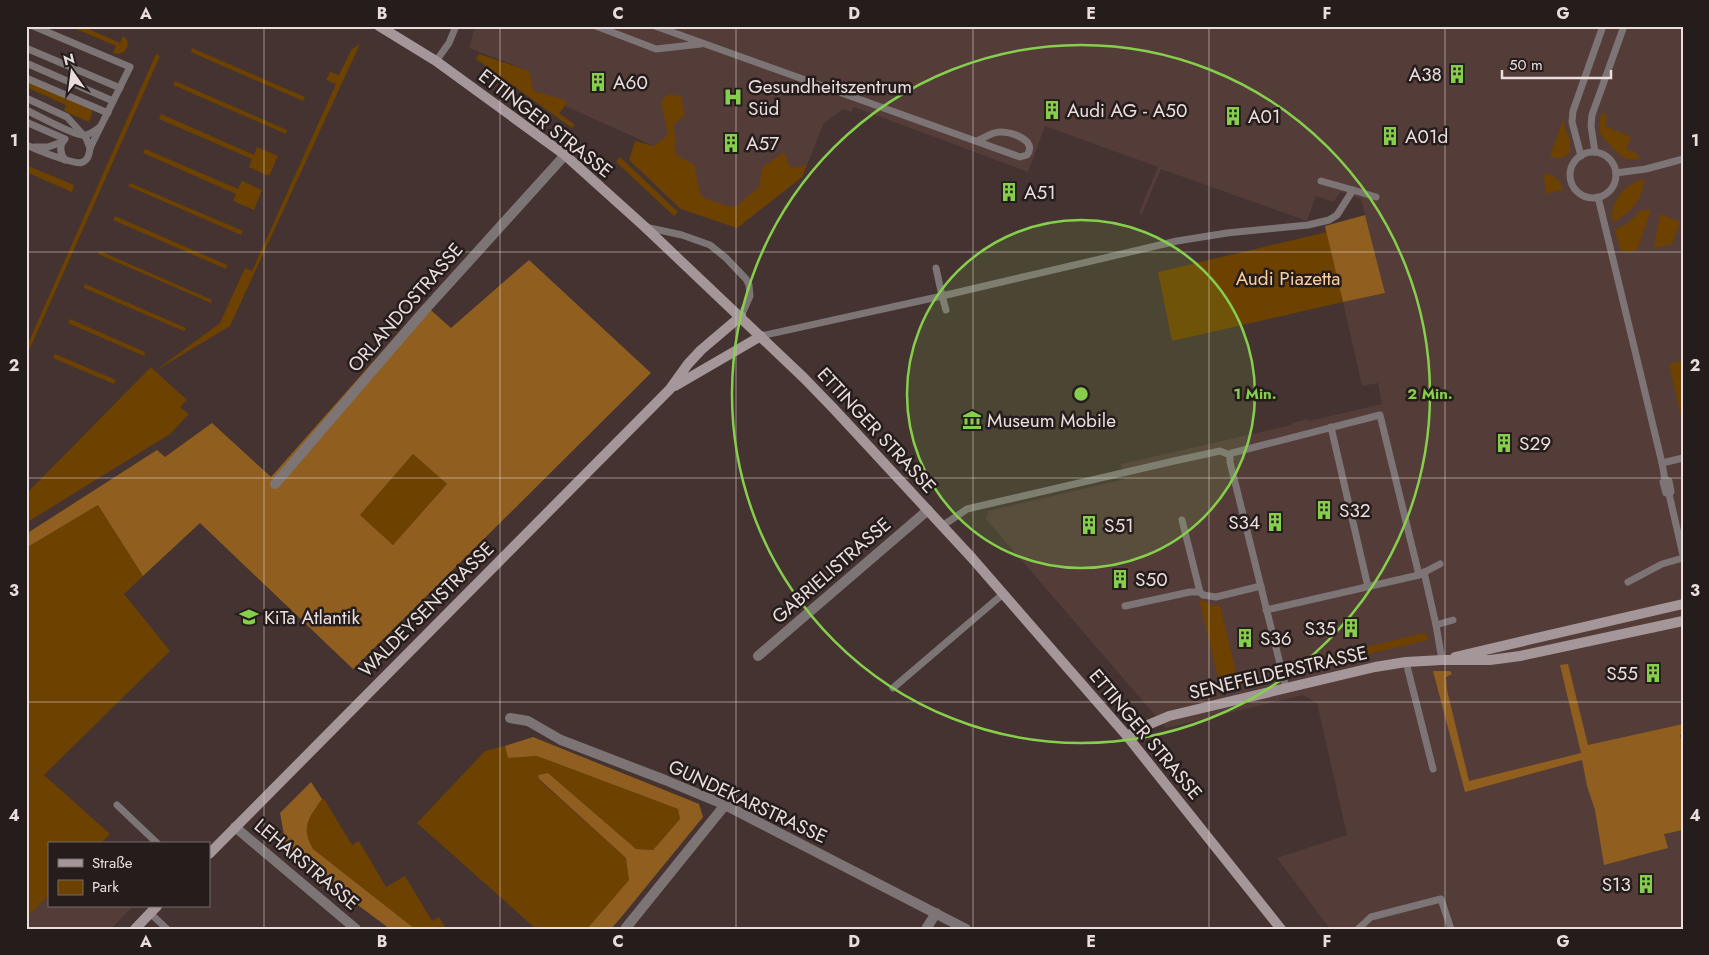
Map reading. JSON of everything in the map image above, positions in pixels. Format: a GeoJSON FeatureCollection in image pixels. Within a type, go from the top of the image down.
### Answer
{"type":"FeatureCollection","features":[{"type":"Feature","properties":{"kind":"street","name":"ETTINGER STRASSE"},"geometry":{"type":"LineString","coordinates":[[379,26],[436,61],[564,155],[741,316],[834,409],[928,510],[1127,736],[1281,929]]}},
{"type":"Feature","properties":{"kind":"street","name":"ORLANDOSTRASSE"},"geometry":{"type":"LineString","coordinates":[[275,484],[423,312],[564,155]]}},
{"type":"Feature","properties":{"kind":"street","name":"WALDEYSENSTRASSE"},"geometry":{"type":"LineString","coordinates":[[210,853],[670,389],[701,350],[741,316]]}},
{"type":"Feature","properties":{"kind":"street","name":"WALDEYSENSTRASSE"},"geometry":{"type":"LineString","coordinates":[[670,389],[761,336]]}},
{"type":"Feature","properties":{"kind":"street","name":"GABRIELISTRASSE"},"geometry":{"type":"LineString","coordinates":[[758,656],[928,510]]}},
{"type":"Feature","properties":{"kind":"street","name":"SENEFELDERSTRASSE"},"geometry":{"type":"LineString","coordinates":[[1442,660],[1683,604]]}},
{"type":"Feature","properties":{"kind":"street","name":"SENEFELDERSTRASSE"},"geometry":{"type":"LineString","coordinates":[[1127,736],[1169,716],[1375,667],[1406,662],[1482,660],[1520,656],[1683,621]]}},
{"type":"Feature","properties":{"kind":"street","name":"GUNDEKARSTRASSE"},"geometry":{"type":"LineString","coordinates":[[510,718],[528,721],[561,740],[725,805],[966,929]]}},
{"type":"Feature","properties":{"kind":"street"},"geometry":{"type":"LineString","coordinates":[[625,929],[725,805]]}},
{"type":"Feature","properties":{"kind":"street","name":"LEHARSTRASSE"},"geometry":{"type":"LineString","coordinates":[[235,827],[356,929]]}},
{"type":"Feature","properties":{"kind":"street"},"geometry":{"type":"LineString","coordinates":[[135,929],[154,910]]}},
{"type":"Feature","properties":{"kind":"street"},"geometry":{"type":"LineString","coordinates":[[926,929],[936,913]]}},
{"type":"Feature","properties":{"kind":"lane"},"geometry":{"type":"LineString","coordinates":[[33,26],[130,68],[90,148]]}},
{"type":"Feature","properties":{"kind":"lane"},"geometry":{"type":"LineString","coordinates":[[436,61],[449,43],[456,26]]}},
{"type":"Feature","properties":{"kind":"lane"},"geometry":{"type":"LineString","coordinates":[[596,26],[656,49],[704,44]]}},
{"type":"Feature","properties":{"kind":"lane"},"geometry":{"type":"LineString","coordinates":[[655,26],[977,142],[1020,157],[1027,155],[1030,149],[1030,144],[1026,140],[1005,133],[994,133],[977,142]]}},
{"type":"Feature","properties":{"kind":"lane"},"geometry":{"type":"LineString","coordinates":[[1581,156],[1572,122],[1573,111],[1603,26]]}},
{"type":"Feature","properties":{"kind":"lane"},"geometry":{"type":"LineString","coordinates":[[1595,152],[1590,126],[1592,115],[1624,26]]}},
{"type":"Feature","properties":{"kind":"lane"},"geometry":{"type":"LineString","coordinates":[[26,48],[120,88]]}},
{"type":"Feature","properties":{"kind":"lane"},"geometry":{"type":"LineString","coordinates":[[26,63],[113,101]]}},
{"type":"Feature","properties":{"kind":"lane"},"geometry":{"type":"LineString","coordinates":[[26,78],[108,113]]}},
{"type":"Feature","properties":{"kind":"lane"},"geometry":{"type":"LineString","coordinates":[[26,98],[66,117],[89,142],[90,153],[84,161],[74,164],[28,146]]}},
{"type":"Feature","properties":{"kind":"lane"},"geometry":{"type":"LineString","coordinates":[[26,110],[73,134],[82,135],[93,132],[101,126]]}},
{"type":"Feature","properties":{"kind":"lane"},"geometry":{"type":"LineString","coordinates":[[26,122],[63,140]]}},
{"type":"Feature","properties":{"kind":"lane"},"geometry":{"type":"LineString","coordinates":[[28,146],[48,147],[73,134]]}},
{"type":"Feature","properties":{"kind":"lane"},"geometry":{"type":"LineString","coordinates":[[63,140],[61,152],[65,160]]}},
{"type":"Feature","properties":{"kind":"lane"},"geometry":{"type":"LineString","coordinates":[[1595,152],[1602,154],[1612,161],[1616,173],[1616,180],[1610,191],[1598,198],[1581,195],[1571,182],[1572,167],[1575,161],[1581,156],[1595,152]]}},
{"type":"Feature","properties":{"kind":"lane"},"geometry":{"type":"LineString","coordinates":[[1616,173],[1646,169],[1683,160]]}},
{"type":"Feature","properties":{"kind":"lane"},"geometry":{"type":"LineString","coordinates":[[1321,181],[1376,197]]}},
{"type":"Feature","properties":{"kind":"lane"},"geometry":{"type":"LineString","coordinates":[[761,336],[1176,241],[1227,233],[1308,225],[1329,220],[1337,215],[1353,190]]}},
{"type":"Feature","properties":{"kind":"lane"},"geometry":{"type":"LineString","coordinates":[[1598,198],[1662,463],[1666,493],[1669,494],[1683,557],[1662,564],[1628,582]]}},
{"type":"Feature","properties":{"kind":"lane"},"geometry":{"type":"LineString","coordinates":[[645,227],[682,235],[710,244],[726,258],[746,279],[749,285],[750,296],[741,316]]}},
{"type":"Feature","properties":{"kind":"lane"},"geometry":{"type":"LineString","coordinates":[[936,268],[946,310]]}},
{"type":"Feature","properties":{"kind":"lane"},"geometry":{"type":"LineString","coordinates":[[942,526],[967,510],[1013,498],[1220,451],[1230,455],[1244,449],[1380,415],[1436,625],[1442,660]]}},
{"type":"Feature","properties":{"kind":"lane"},"geometry":{"type":"LineString","coordinates":[[1331,427],[1368,587]]}},
{"type":"Feature","properties":{"kind":"lane"},"geometry":{"type":"LineString","coordinates":[[1230,455],[1230,462],[1286,688]]}},
{"type":"Feature","properties":{"kind":"lane"},"geometry":{"type":"LineString","coordinates":[[1662,463],[1683,458]]}},
{"type":"Feature","properties":{"kind":"lane"},"geometry":{"type":"LineString","coordinates":[[1182,520],[1200,592]]}},
{"type":"Feature","properties":{"kind":"lane"},"geometry":{"type":"LineString","coordinates":[[1266,610],[1422,573],[1440,564]]}},
{"type":"Feature","properties":{"kind":"lane"},"geometry":{"type":"LineString","coordinates":[[1126,606],[1190,592],[1200,592],[1211,597],[1261,586]]}},
{"type":"Feature","properties":{"kind":"lane"},"geometry":{"type":"LineString","coordinates":[[893,688],[1003,594]]}},
{"type":"Feature","properties":{"kind":"lane"},"geometry":{"type":"LineString","coordinates":[[1436,625],[1453,620]]}},
{"type":"Feature","properties":{"kind":"lane"},"geometry":{"type":"LineString","coordinates":[[1406,662],[1433,769]]}},
{"type":"Feature","properties":{"kind":"lane"},"geometry":{"type":"LineString","coordinates":[[117,804],[156,842]]}},
{"type":"Feature","properties":{"kind":"lane"},"geometry":{"type":"LineString","coordinates":[[1358,929],[1371,918],[1441,899],[1451,929]]}},
{"type":"Feature","properties":{"kind":"lane"},"geometry":{"type":"LineString","coordinates":[[154,910],[167,929]]}},
{"type":"Feature","properties":{"kind":"shaded area"},"geometry":{"type":"Polygon","coordinates":[[[475,26],[1683,26],[1683,929],[1330,929],[1277,858],[1347,835],[1317,703],[1303,695],[1166,728],[986,519],[988,511],[1125,479],[1121,464],[1292,425],[1292,423],[1308,419],[1309,421],[1382,404],[1378,383],[1362,386],[1343,302],[1385,292],[1361,199],[1341,192],[1333,202],[1316,196],[1307,221],[1161,169],[1142,214],[1139,213],[1158,167],[1045,126],[1028,172],[854,107],[851,112],[843,109],[824,123],[802,177],[737,228],[681,209],[655,185],[654,146],[534,92],[529,71],[469,48],[475,26]]]}},
{"type":"Feature","properties":{"kind":"shaded area"},"geometry":{"type":"Polygon","coordinates":[[[1365,215],[1385,293],[1343,302],[1325,226],[1365,215]]]}},
{"type":"Feature","properties":{"kind":"shaded area"},"geometry":{"type":"Polygon","coordinates":[[[529,260],[651,373],[353,669],[200,523],[143,576],[98,505],[26,548],[26,534],[157,450],[165,457],[212,423],[271,477],[424,304],[451,328],[529,260]],[[413,454],[360,515],[393,545],[447,484],[413,454]]]}},
{"type":"Feature","properties":{"kind":"shaded area"},"geometry":{"type":"Polygon","coordinates":[[[1568,664],[1588,745],[1683,724],[1683,734],[1680,735],[1683,746],[1683,830],[1664,834],[1668,848],[1604,865],[1595,810],[1587,786],[1582,760],[1465,792],[1433,671],[1450,671],[1452,674],[1446,677],[1447,690],[1469,781],[1581,753],[1560,665],[1568,664]]]}},
{"type":"Feature","properties":{"kind":"shaded area"},"geometry":{"type":"Polygon","coordinates":[[[533,737],[699,804],[703,817],[611,929],[587,929],[629,880],[626,858],[539,779],[538,775],[548,773],[636,849],[653,850],[680,819],[678,809],[537,756],[508,758],[505,746],[533,737]]]}},
{"type":"Feature","properties":{"kind":"shaded area"},"geometry":{"type":"Polygon","coordinates":[[[311,782],[322,799],[308,823],[307,835],[313,849],[415,929],[390,929],[287,852],[280,813],[311,782]]]}},
{"type":"Feature","properties":{"kind":"shaded area"},"geometry":{"type":"Polygon","coordinates":[[[48,896],[48,908],[131,908],[111,929],[26,929],[26,918],[48,896]]]}},
{"type":"Feature","properties":{"kind":"green space"},"geometry":{"type":"Polygon","coordinates":[[[69,26],[82,26],[120,43],[123,36],[127,40],[128,45],[124,52],[113,53],[116,46],[69,26]]]}},
{"type":"Feature","properties":{"kind":"green space"},"geometry":{"type":"Polygon","coordinates":[[[360,44],[230,326],[155,371],[220,323],[245,268],[252,271],[336,84],[326,80],[330,72],[339,75],[352,49],[360,44]]]}},
{"type":"Feature","properties":{"kind":"green space"},"geometry":{"type":"Polygon","coordinates":[[[192,48],[305,97],[303,101],[191,52],[192,48]]]}},
{"type":"Feature","properties":{"kind":"green space"},"geometry":{"type":"Polygon","coordinates":[[[156,54],[160,56],[26,357],[26,348],[156,54]]]}},
{"type":"Feature","properties":{"kind":"green space"},"geometry":{"type":"Polygon","coordinates":[[[479,54],[529,71],[534,91],[565,100],[567,104],[559,113],[575,125],[572,128],[476,59],[479,54]]]}},
{"type":"Feature","properties":{"kind":"green space"},"geometry":{"type":"Polygon","coordinates":[[[26,81],[91,109],[92,114],[89,122],[64,111],[66,105],[26,87],[26,81]]]}},
{"type":"Feature","properties":{"kind":"green space"},"geometry":{"type":"Polygon","coordinates":[[[175,81],[287,130],[286,134],[173,85],[175,81]]]}},
{"type":"Feature","properties":{"kind":"green space"},"geometry":{"type":"Polygon","coordinates":[[[668,94],[681,96],[685,115],[673,125],[677,156],[694,164],[700,193],[704,198],[730,207],[737,206],[759,187],[762,168],[784,152],[790,168],[807,165],[802,177],[737,228],[681,209],[629,160],[635,141],[654,146],[668,135],[661,102],[668,94]]]}},
{"type":"Feature","properties":{"kind":"green space"},"geometry":{"type":"Polygon","coordinates":[[[1603,113],[1607,116],[1605,126],[1631,137],[1626,149],[1635,152],[1640,159],[1631,160],[1623,157],[1606,141],[1599,128],[1603,113]]]}},
{"type":"Feature","properties":{"kind":"green space"},"geometry":{"type":"Polygon","coordinates":[[[161,114],[254,155],[257,147],[278,156],[269,176],[249,167],[252,159],[159,119],[161,114]]]}},
{"type":"Feature","properties":{"kind":"green space"},"geometry":{"type":"Polygon","coordinates":[[[1564,118],[1565,131],[1570,139],[1570,152],[1563,157],[1553,157],[1550,156],[1564,118]]]}},
{"type":"Feature","properties":{"kind":"green space"},"geometry":{"type":"Polygon","coordinates":[[[145,149],[238,189],[242,181],[262,190],[254,210],[233,201],[236,194],[143,153],[145,149]]]}},
{"type":"Feature","properties":{"kind":"green space"},"geometry":{"type":"Polygon","coordinates":[[[620,157],[678,212],[674,216],[616,162],[620,157]]]}},
{"type":"Feature","properties":{"kind":"green space"},"geometry":{"type":"Polygon","coordinates":[[[26,165],[74,185],[72,192],[26,172],[26,165]]]}},
{"type":"Feature","properties":{"kind":"green space"},"geometry":{"type":"Polygon","coordinates":[[[1545,173],[1556,178],[1563,189],[1546,194],[1545,173]]]}},
{"type":"Feature","properties":{"kind":"green space"},"geometry":{"type":"Polygon","coordinates":[[[1644,179],[1642,193],[1635,205],[1625,215],[1613,222],[1613,207],[1620,194],[1637,181],[1644,179]]]}},
{"type":"Feature","properties":{"kind":"green space"},"geometry":{"type":"Polygon","coordinates":[[[130,183],[243,231],[241,235],[128,186],[130,183]]]}},
{"type":"Feature","properties":{"kind":"green space"},"geometry":{"type":"Polygon","coordinates":[[[1641,210],[1651,210],[1637,250],[1626,253],[1620,249],[1615,229],[1627,224],[1641,210]]]}},
{"type":"Feature","properties":{"kind":"green space"},"geometry":{"type":"Polygon","coordinates":[[[1660,214],[1680,222],[1672,244],[1654,248],[1660,214]]]}},
{"type":"Feature","properties":{"kind":"green space"},"geometry":{"type":"Polygon","coordinates":[[[115,216],[227,265],[226,269],[113,220],[115,216]]]}},
{"type":"Feature","properties":{"kind":"green space","name":"Audi Piazetta"},"geometry":{"type":"Polygon","coordinates":[[[1327,232],[1343,302],[1172,341],[1158,272],[1327,232]]]}},
{"type":"Feature","properties":{"kind":"green space"},"geometry":{"type":"Polygon","coordinates":[[[100,251],[212,300],[211,303],[98,254],[100,251]]]}},
{"type":"Feature","properties":{"kind":"green space"},"geometry":{"type":"Polygon","coordinates":[[[85,284],[186,328],[184,331],[84,288],[85,284]]]}},
{"type":"Feature","properties":{"kind":"green space"},"geometry":{"type":"Polygon","coordinates":[[[70,319],[145,352],[144,356],[68,323],[70,319]]]}},
{"type":"Feature","properties":{"kind":"green space"},"geometry":{"type":"Polygon","coordinates":[[[55,354],[116,380],[114,384],[53,358],[55,354]]]}},
{"type":"Feature","properties":{"kind":"green space"},"geometry":{"type":"Polygon","coordinates":[[[1681,361],[1683,371],[1682,420],[1669,364],[1681,361]]]}},
{"type":"Feature","properties":{"kind":"green space"},"geometry":{"type":"Polygon","coordinates":[[[151,367],[187,400],[180,407],[189,414],[170,434],[26,523],[26,494],[151,367]]]}},
{"type":"Feature","properties":{"kind":"green space"},"geometry":{"type":"Polygon","coordinates":[[[413,454],[447,484],[393,545],[360,515],[413,454]]]}},
{"type":"Feature","properties":{"kind":"green space"},"geometry":{"type":"Polygon","coordinates":[[[98,505],[143,576],[124,594],[170,651],[44,775],[110,834],[102,842],[48,842],[48,896],[26,918],[26,548],[98,505]]]}},
{"type":"Feature","properties":{"kind":"green space"},"geometry":{"type":"Polygon","coordinates":[[[1199,599],[1214,606],[1220,605],[1237,677],[1240,677],[1242,685],[1221,690],[1199,599]]]}},
{"type":"Feature","properties":{"kind":"green space"},"geometry":{"type":"Polygon","coordinates":[[[1424,633],[1427,635],[1428,640],[1290,672],[1290,665],[1424,633]]]}},
{"type":"Feature","properties":{"kind":"green space"},"geometry":{"type":"Polygon","coordinates":[[[505,746],[508,758],[537,756],[678,809],[680,819],[653,850],[636,849],[548,773],[538,775],[539,780],[626,858],[630,880],[587,929],[536,929],[417,823],[485,751],[505,746]]]}},
{"type":"Feature","properties":{"kind":"green space"},"geometry":{"type":"Polygon","coordinates":[[[322,799],[324,799],[352,845],[359,841],[386,887],[405,876],[432,921],[439,917],[446,929],[415,929],[313,849],[307,835],[308,823],[322,799]]]}},
{"type":"Feature","properties":{"kind":"place","name":"A38"},"geometry":{"type":"Point","coordinates":[1457,74]}},
{"type":"Feature","properties":{"kind":"place","name":"A60"},"geometry":{"type":"Point","coordinates":[598,82]}},
{"type":"Feature","properties":{"kind":"place","name":"Gesundheitszentrum Süd"},"geometry":{"type":"Point","coordinates":[733,97]}},
{"type":"Feature","properties":{"kind":"place","name":"Audi AG - A50"},"geometry":{"type":"Point","coordinates":[1052,110]}},
{"type":"Feature","properties":{"kind":"place","name":"A01"},"geometry":{"type":"Point","coordinates":[1233,116]}},
{"type":"Feature","properties":{"kind":"place","name":"A01d"},"geometry":{"type":"Point","coordinates":[1390,136]}},
{"type":"Feature","properties":{"kind":"place","name":"A57"},"geometry":{"type":"Point","coordinates":[731,143]}},
{"type":"Feature","properties":{"kind":"place","name":"A51"},"geometry":{"type":"Point","coordinates":[1009,192]}},
{"type":"Feature","properties":{"kind":"place","name":"Museum Mobile"},"geometry":{"type":"Point","coordinates":[972,420]}},
{"type":"Feature","properties":{"kind":"place","name":"S29"},"geometry":{"type":"Point","coordinates":[1504,443]}},
{"type":"Feature","properties":{"kind":"place","name":"S32"},"geometry":{"type":"Point","coordinates":[1324,510]}},
{"type":"Feature","properties":{"kind":"place","name":"S34"},"geometry":{"type":"Point","coordinates":[1275,522]}},
{"type":"Feature","properties":{"kind":"place","name":"S51"},"geometry":{"type":"Point","coordinates":[1089,525]}},
{"type":"Feature","properties":{"kind":"place","name":"S50"},"geometry":{"type":"Point","coordinates":[1120,579]}},
{"type":"Feature","properties":{"kind":"place","name":"KiTa Atlantik"},"geometry":{"type":"Point","coordinates":[249,617]}},
{"type":"Feature","properties":{"kind":"place","name":"S35"},"geometry":{"type":"Point","coordinates":[1351,628]}},
{"type":"Feature","properties":{"kind":"place","name":"S36"},"geometry":{"type":"Point","coordinates":[1245,638]}},
{"type":"Feature","properties":{"kind":"place","name":"S55"},"geometry":{"type":"Point","coordinates":[1653,673]}},
{"type":"Feature","properties":{"kind":"place","name":"S13"},"geometry":{"type":"Point","coordinates":[1646,884]}}]}
